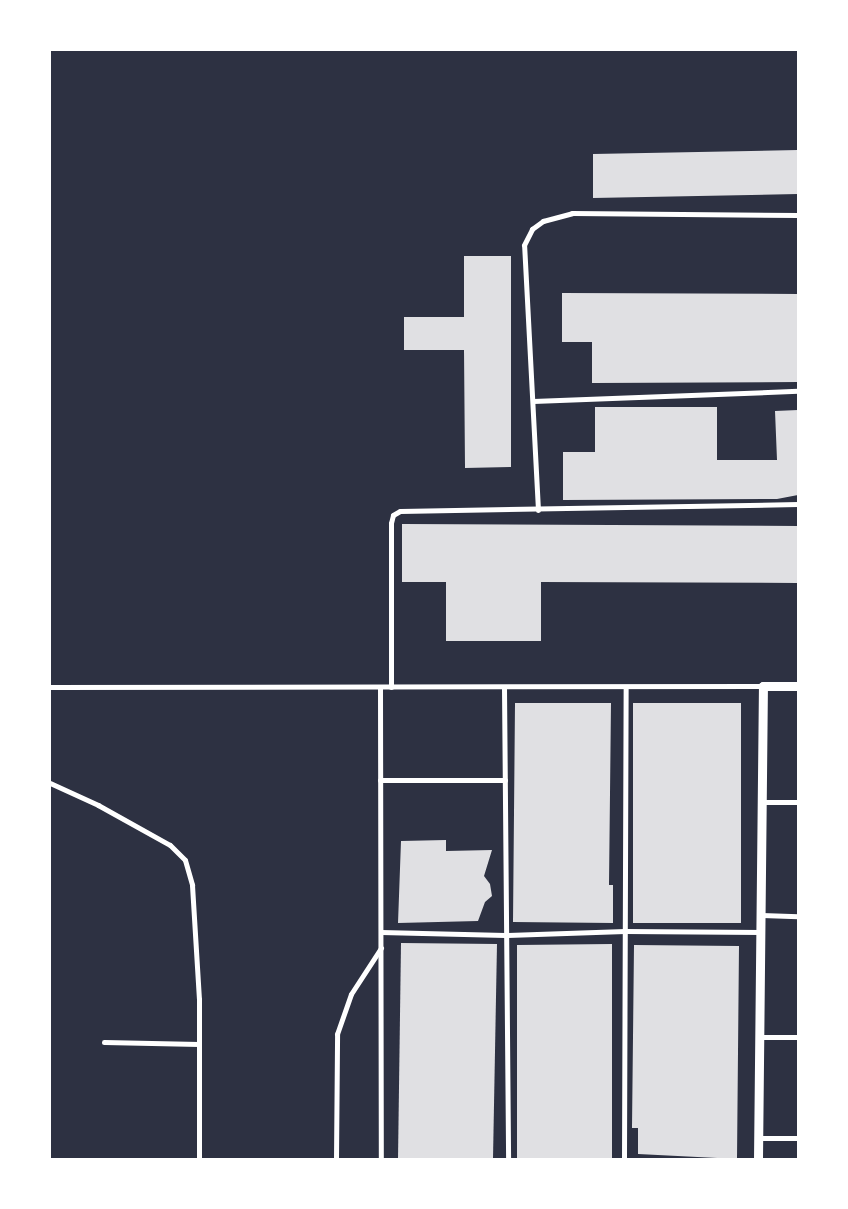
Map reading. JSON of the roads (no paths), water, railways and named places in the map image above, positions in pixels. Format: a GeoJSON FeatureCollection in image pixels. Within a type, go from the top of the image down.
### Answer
{"type":"FeatureCollection","features":[{"type":"Feature","properties":{"kind":"street"},"geometry":{"type":"LineString","coordinates":[[538,510],[524,246],[532,229],[543,221],[572,213],[798,215]]}},
{"type":"Feature","properties":{"kind":"street"},"geometry":{"type":"LineString","coordinates":[[532,401],[798,390]]}},
{"type":"Feature","properties":{"kind":"street"},"geometry":{"type":"LineString","coordinates":[[391,687],[393,515],[400,511],[798,504]]}},
{"type":"Feature","properties":{"kind":"street"},"geometry":{"type":"LineString","coordinates":[[758,1159],[763,686]]}},
{"type":"Feature","properties":{"kind":"street"},"geometry":{"type":"LineString","coordinates":[[50,687],[504,688],[798,686]]}},
{"type":"Feature","properties":{"kind":"street"},"geometry":{"type":"LineString","coordinates":[[380,687],[381,1159]]}},
{"type":"Feature","properties":{"kind":"street"},"geometry":{"type":"LineString","coordinates":[[624,1159],[626,687]]}},
{"type":"Feature","properties":{"kind":"street"},"geometry":{"type":"LineString","coordinates":[[504,688],[508,1159]]}},
{"type":"Feature","properties":{"kind":"street"},"geometry":{"type":"LineString","coordinates":[[380,780],[505,780]]}},
{"type":"Feature","properties":{"kind":"street"},"geometry":{"type":"LineString","coordinates":[[50,783],[98,805],[170,845],[185,860],[192,885],[199,1044],[200,1159]]}},
{"type":"Feature","properties":{"kind":"street"},"geometry":{"type":"LineString","coordinates":[[762,802],[798,802]]}},
{"type":"Feature","properties":{"kind":"street"},"geometry":{"type":"LineString","coordinates":[[761,916],[798,916]]}},
{"type":"Feature","properties":{"kind":"street"},"geometry":{"type":"LineString","coordinates":[[381,932],[505,935],[625,931],[761,932]]}},
{"type":"Feature","properties":{"kind":"street"},"geometry":{"type":"LineString","coordinates":[[336,1159],[337,1034],[351,994],[381,948]]}},
{"type":"Feature","properties":{"kind":"street"},"geometry":{"type":"LineString","coordinates":[[759,1036],[798,1036]]}},
{"type":"Feature","properties":{"kind":"street"},"geometry":{"type":"LineString","coordinates":[[104,1042],[199,1044]]}},
{"type":"Feature","properties":{"kind":"street"},"geometry":{"type":"LineString","coordinates":[[758,1138],[798,1138]]}}]}
